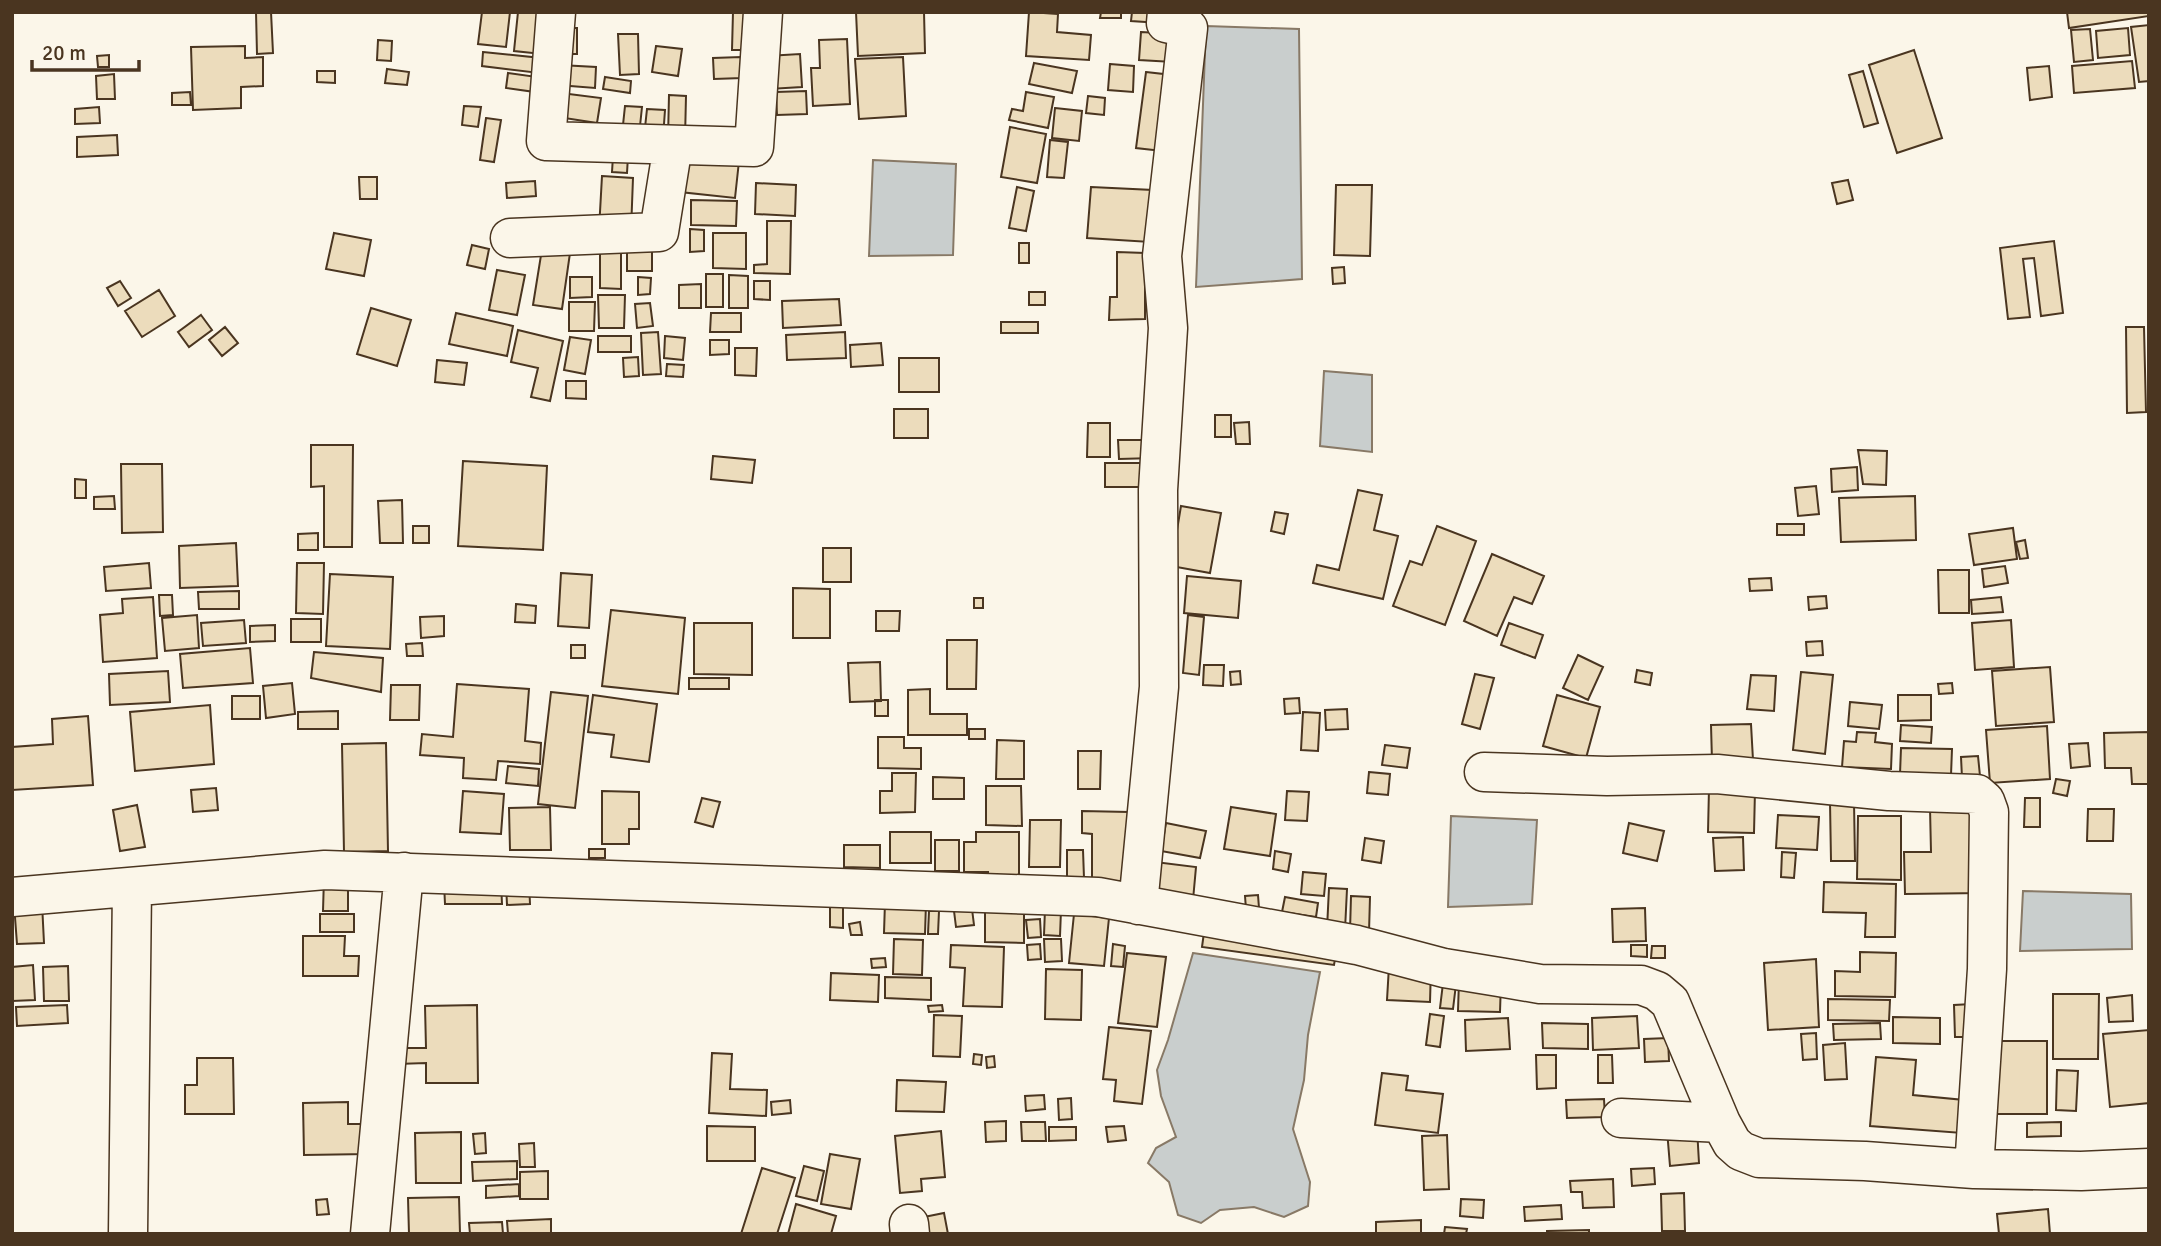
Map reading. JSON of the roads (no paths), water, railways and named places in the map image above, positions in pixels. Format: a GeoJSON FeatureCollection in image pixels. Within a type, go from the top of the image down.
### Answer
{"type":"FeatureCollection","features":[{"type":"Feature","properties":{"kind":"street"},"geometry":{"type":"LineString","coordinates":[[556,12],[546,141],[754,147],[764,12]]}},
{"type":"Feature","properties":{"kind":"street"},"geometry":{"type":"LineString","coordinates":[[1138,905],[1159,687],[1158,489],[1168,328],[1162,256],[1188,28],[1166,23],[1167,12]]}},
{"type":"Feature","properties":{"kind":"street"},"geometry":{"type":"LineString","coordinates":[[510,239],[659,232],[673,145]]}},
{"type":"Feature","properties":{"kind":"street"},"geometry":{"type":"LineString","coordinates":[[1485,772],[1607,776],[1717,774],[1889,791],[1977,794],[1985,801],[1989,812],[1989,838],[1987,969],[1974,1168]]}},
{"type":"Feature","properties":{"kind":"street"},"geometry":{"type":"LineString","coordinates":[[12,897],[325,870],[1098,897],[1357,945],[1444,968],[1526,981],[1603,986],[1641,985],[1657,991],[1670,1002],[1732,1143],[1741,1151],[1759,1158],[2081,1171],[2149,1168]]}},
{"type":"Feature","properties":{"kind":"street"},"geometry":{"type":"LineString","coordinates":[[370,1234],[404,872]]}},
{"type":"Feature","properties":{"kind":"street"},"geometry":{"type":"LineString","coordinates":[[128,1234],[132,887]]}},
{"type":"Feature","properties":{"kind":"street"},"geometry":{"type":"LineString","coordinates":[[1621,1118],[1721,1123]]}}]}
